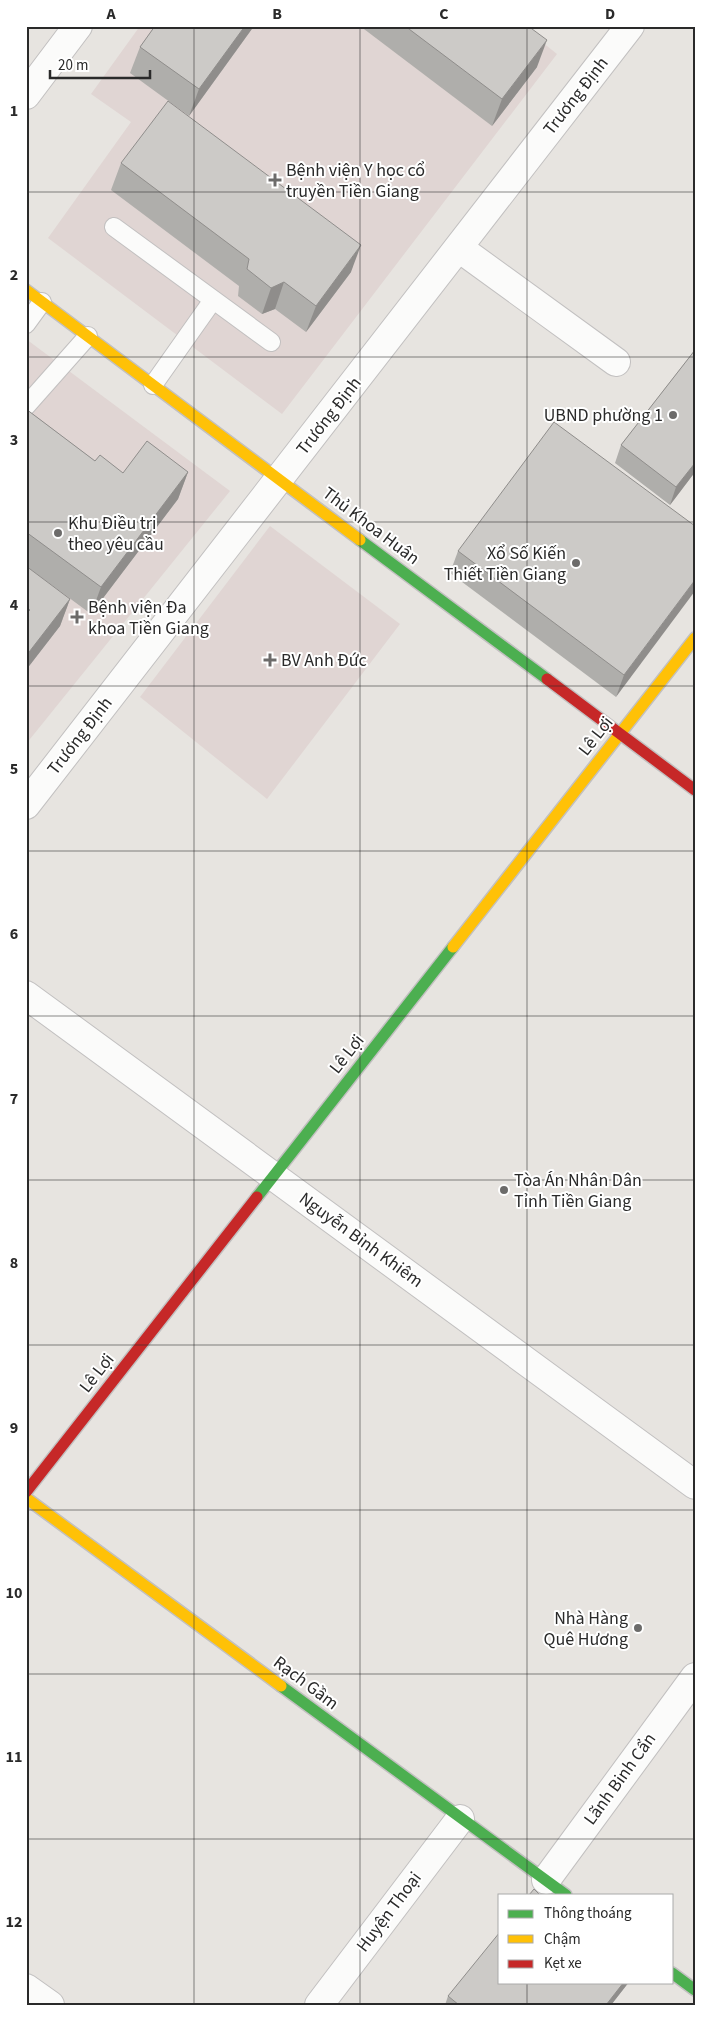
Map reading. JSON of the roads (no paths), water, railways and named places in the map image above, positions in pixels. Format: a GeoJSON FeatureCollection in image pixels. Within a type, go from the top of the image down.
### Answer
{"type":"FeatureCollection","features":[{"type":"Feature","properties":{"kind":"main road","name":"Thủ Khoa Huân"},"geometry":{"type":"LineString","coordinates":[[26,290],[695,790]]}},
{"type":"Feature","properties":{"kind":"main road","name":"Lê Lợi"},"geometry":{"type":"LineString","coordinates":[[26,1492],[695,638]]}},
{"type":"Feature","properties":{"kind":"main road","name":"Rạch Gầm"},"geometry":{"type":"LineString","coordinates":[[26,1498],[460,1819],[556,1887]]}},
{"type":"Feature","properties":{"kind":"main road"},"geometry":{"type":"LineString","coordinates":[[674,1976],[692,1993]]}},
{"type":"Feature","properties":{"kind":"street"},"geometry":{"type":"LineString","coordinates":[[26,95],[78,26]]}},
{"type":"Feature","properties":{"kind":"street","name":"Trương Định"},"geometry":{"type":"LineString","coordinates":[[26,805],[630,26]]}},
{"type":"Feature","properties":{"kind":"street"},"geometry":{"type":"LineString","coordinates":[[459,248],[616,362]]}},
{"type":"Feature","properties":{"kind":"street","name":"Nguyễn Bỉnh Khiêm"},"geometry":{"type":"LineString","coordinates":[[26,995],[695,1485]]}},
{"type":"Feature","properties":{"kind":"street","name":"Lãnh Binh Cẩn"},"geometry":{"type":"LineString","coordinates":[[556,1887],[695,1678]]}},
{"type":"Feature","properties":{"kind":"street","name":"Huyện Thoại"},"geometry":{"type":"LineString","coordinates":[[319,2005],[460,1819]]}},
{"type":"Feature","properties":{"kind":"street"},"geometry":{"type":"LineString","coordinates":[[26,1988],[50,2005]]}},
{"type":"Feature","properties":{"kind":"lane"},"geometry":{"type":"LineString","coordinates":[[114,227],[271,342]]}},
{"type":"Feature","properties":{"kind":"lane"},"geometry":{"type":"LineString","coordinates":[[153,385],[213,300]]}},
{"type":"Feature","properties":{"kind":"lane"},"geometry":{"type":"LineString","coordinates":[[26,324],[42,302]]}},
{"type":"Feature","properties":{"kind":"lane"},"geometry":{"type":"LineString","coordinates":[[26,406],[88,336]]}},
{"type":"Feature","properties":{"kind":"place","name":"Bệnh viện Y học cổ truyền Tiền Giang"},"geometry":{"type":"Point","coordinates":[275,180]}},
{"type":"Feature","properties":{"kind":"place","name":"UBND phường 1"},"geometry":{"type":"Point","coordinates":[673,415]}},
{"type":"Feature","properties":{"kind":"place","name":"Khu Điều trị theo yêu cầu"},"geometry":{"type":"Point","coordinates":[58,533]}},
{"type":"Feature","properties":{"kind":"place","name":"Xổ Số Kiến Thiết Tiền Giang"},"geometry":{"type":"Point","coordinates":[576,563]}},
{"type":"Feature","properties":{"kind":"place","name":"Bệnh viện Đa khoa Tiền Giang"},"geometry":{"type":"Point","coordinates":[77,617]}},
{"type":"Feature","properties":{"kind":"place","name":"BV Anh Đức"},"geometry":{"type":"Point","coordinates":[270,660]}},
{"type":"Feature","properties":{"kind":"place","name":"Tòa Án Nhân Dân Tỉnh Tiền Giang"},"geometry":{"type":"Point","coordinates":[504,1190]}},
{"type":"Feature","properties":{"kind":"place","name":"Nhà Hàng Quê Hương"},"geometry":{"type":"Point","coordinates":[638,1628]}}]}
